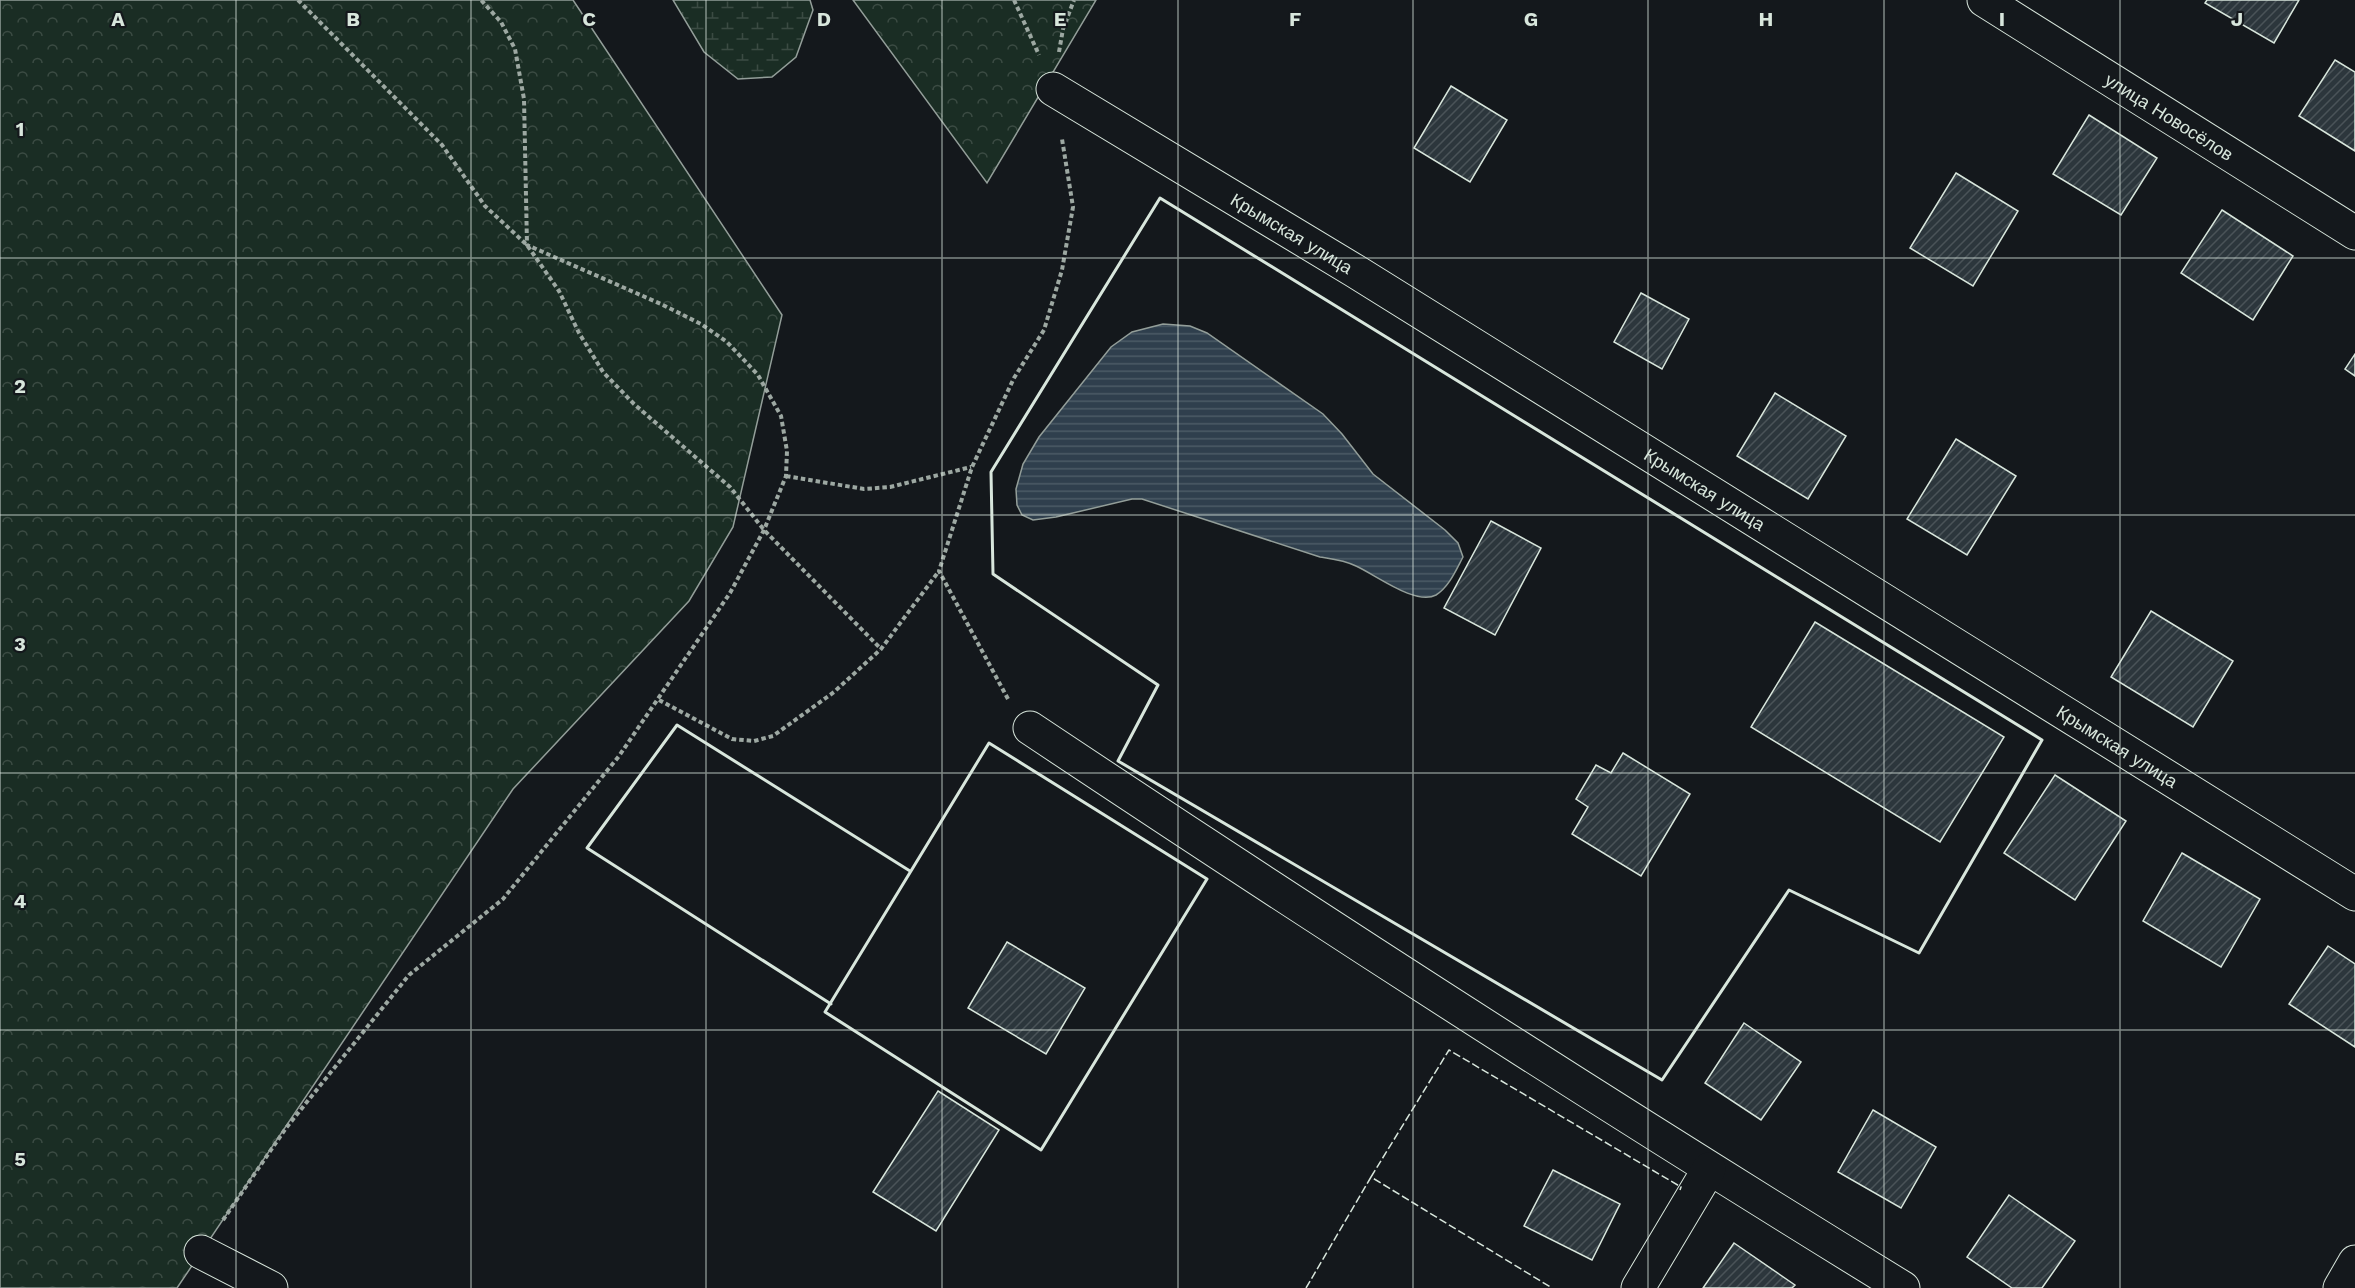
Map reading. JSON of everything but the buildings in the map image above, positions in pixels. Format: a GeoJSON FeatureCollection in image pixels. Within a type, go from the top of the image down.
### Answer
{"type":"FeatureCollection","features":[{"type":"Feature","properties":{"kind":"street","name":"улица Новосёлов"},"geometry":{"type":"LineString","coordinates":[[1984,0],[2355,233]]}},
{"type":"Feature","properties":{"kind":"street","name":"Крымская улица"},"geometry":{"type":"LineString","coordinates":[[1053,89],[1355,271],[2355,894]]}},
{"type":"Feature","properties":{"kind":"street"},"geometry":{"type":"LineString","coordinates":[[1030,728],[1264,884],[1709,1169],[1903,1288]]}},
{"type":"Feature","properties":{"kind":"street"},"geometry":{"type":"LineString","coordinates":[[1638,1288],[1709,1169]]}},
{"type":"Feature","properties":{"kind":"street"},"geometry":{"type":"LineString","coordinates":[[201,1252],[271,1288]]}},
{"type":"Feature","properties":{"kind":"street"},"geometry":{"type":"LineString","coordinates":[[2340,1288],[2355,1262]]}},
{"type":"Feature","properties":{"kind":"path"},"geometry":{"type":"LineString","coordinates":[[298,0],[442,145],[485,207],[527,245],[559,291],[579,333],[603,372],[634,404],[730,488],[764,530],[881,649]]}},
{"type":"Feature","properties":{"kind":"path"},"geometry":{"type":"LineString","coordinates":[[481,0],[501,22],[515,49],[524,99],[527,245]]}},
{"type":"Feature","properties":{"kind":"path"},"geometry":{"type":"LineString","coordinates":[[658,700],[732,739],[754,741],[773,736],[834,692],[881,649],[939,571],[972,467],[1014,378],[1044,330],[1062,270],[1073,207],[1053,89],[1014,0]]}},
{"type":"Feature","properties":{"kind":"path"},"geometry":{"type":"LineString","coordinates":[[1053,89],[1063,29],[1074,0]]}},
{"type":"Feature","properties":{"kind":"path"},"geometry":{"type":"LineString","coordinates":[[201,1252],[286,1128],[409,975],[503,899],[619,756],[730,593],[764,530],[786,476],[787,451],[781,416],[758,375],[727,342],[701,324],[660,304],[527,245]]}},
{"type":"Feature","properties":{"kind":"path"},"geometry":{"type":"LineString","coordinates":[[786,476],[864,489],[890,487],[972,467]]}},
{"type":"Feature","properties":{"kind":"path"},"geometry":{"type":"LineString","coordinates":[[939,571],[1010,704],[1030,728]]}},
{"type":"Feature","properties":{"kind":"green space"},"geometry":{"type":"Polygon","coordinates":[[[0,0],[573,0],[782,315],[733,527],[689,601],[513,789],[177,1288],[0,1288],[0,0]]]}},
{"type":"Feature","properties":{"kind":"green space"},"geometry":{"type":"Polygon","coordinates":[[[673,0],[810,0],[813,10],[796,57],[772,77],[738,79],[704,52],[673,0]]]}},
{"type":"Feature","properties":{"kind":"green space"},"geometry":{"type":"Polygon","coordinates":[[[853,0],[1096,0],[987,183],[853,0]]]}},
{"type":"Feature","properties":{"kind":"water"},"geometry":{"type":"Polygon","coordinates":[[[1163,324],[1190,326],[1207,333],[1323,414],[1373,474],[1445,530],[1458,543],[1463,557],[1445,588],[1436,595],[1428,597],[1407,593],[1347,562],[1320,557],[1142,499],[1132,499],[1056,517],[1033,520],[1022,515],[1017,505],[1016,489],[1023,464],[1039,437],[1111,347],[1132,332],[1163,324]]]}},
{"type":"Feature","properties":{"kind":"fence"},"geometry":{"type":"LineString","coordinates":[[1371,1177],[1449,1050],[1681,1187],[1680,1190]]}},
{"type":"Feature","properties":{"kind":"fence"},"geometry":{"type":"LineString","coordinates":[[1306,1288],[1371,1177],[1552,1288]]}},
{"type":"Feature","properties":{"kind":"wall"},"geometry":{"type":"LineString","coordinates":[[1160,198],[2042,740],[1919,953],[1789,890],[1662,1080],[1118,761],[1158,685],[993,574],[991,472],[1160,198]]}},
{"type":"Feature","properties":{"kind":"wall"},"geometry":{"type":"LineString","coordinates":[[831,1004],[587,848],[677,725],[910,871]]}},
{"type":"Feature","properties":{"kind":"wall"},"geometry":{"type":"LineString","coordinates":[[989,743],[1207,879],[1041,1150],[825,1012],[989,743]]}}]}
